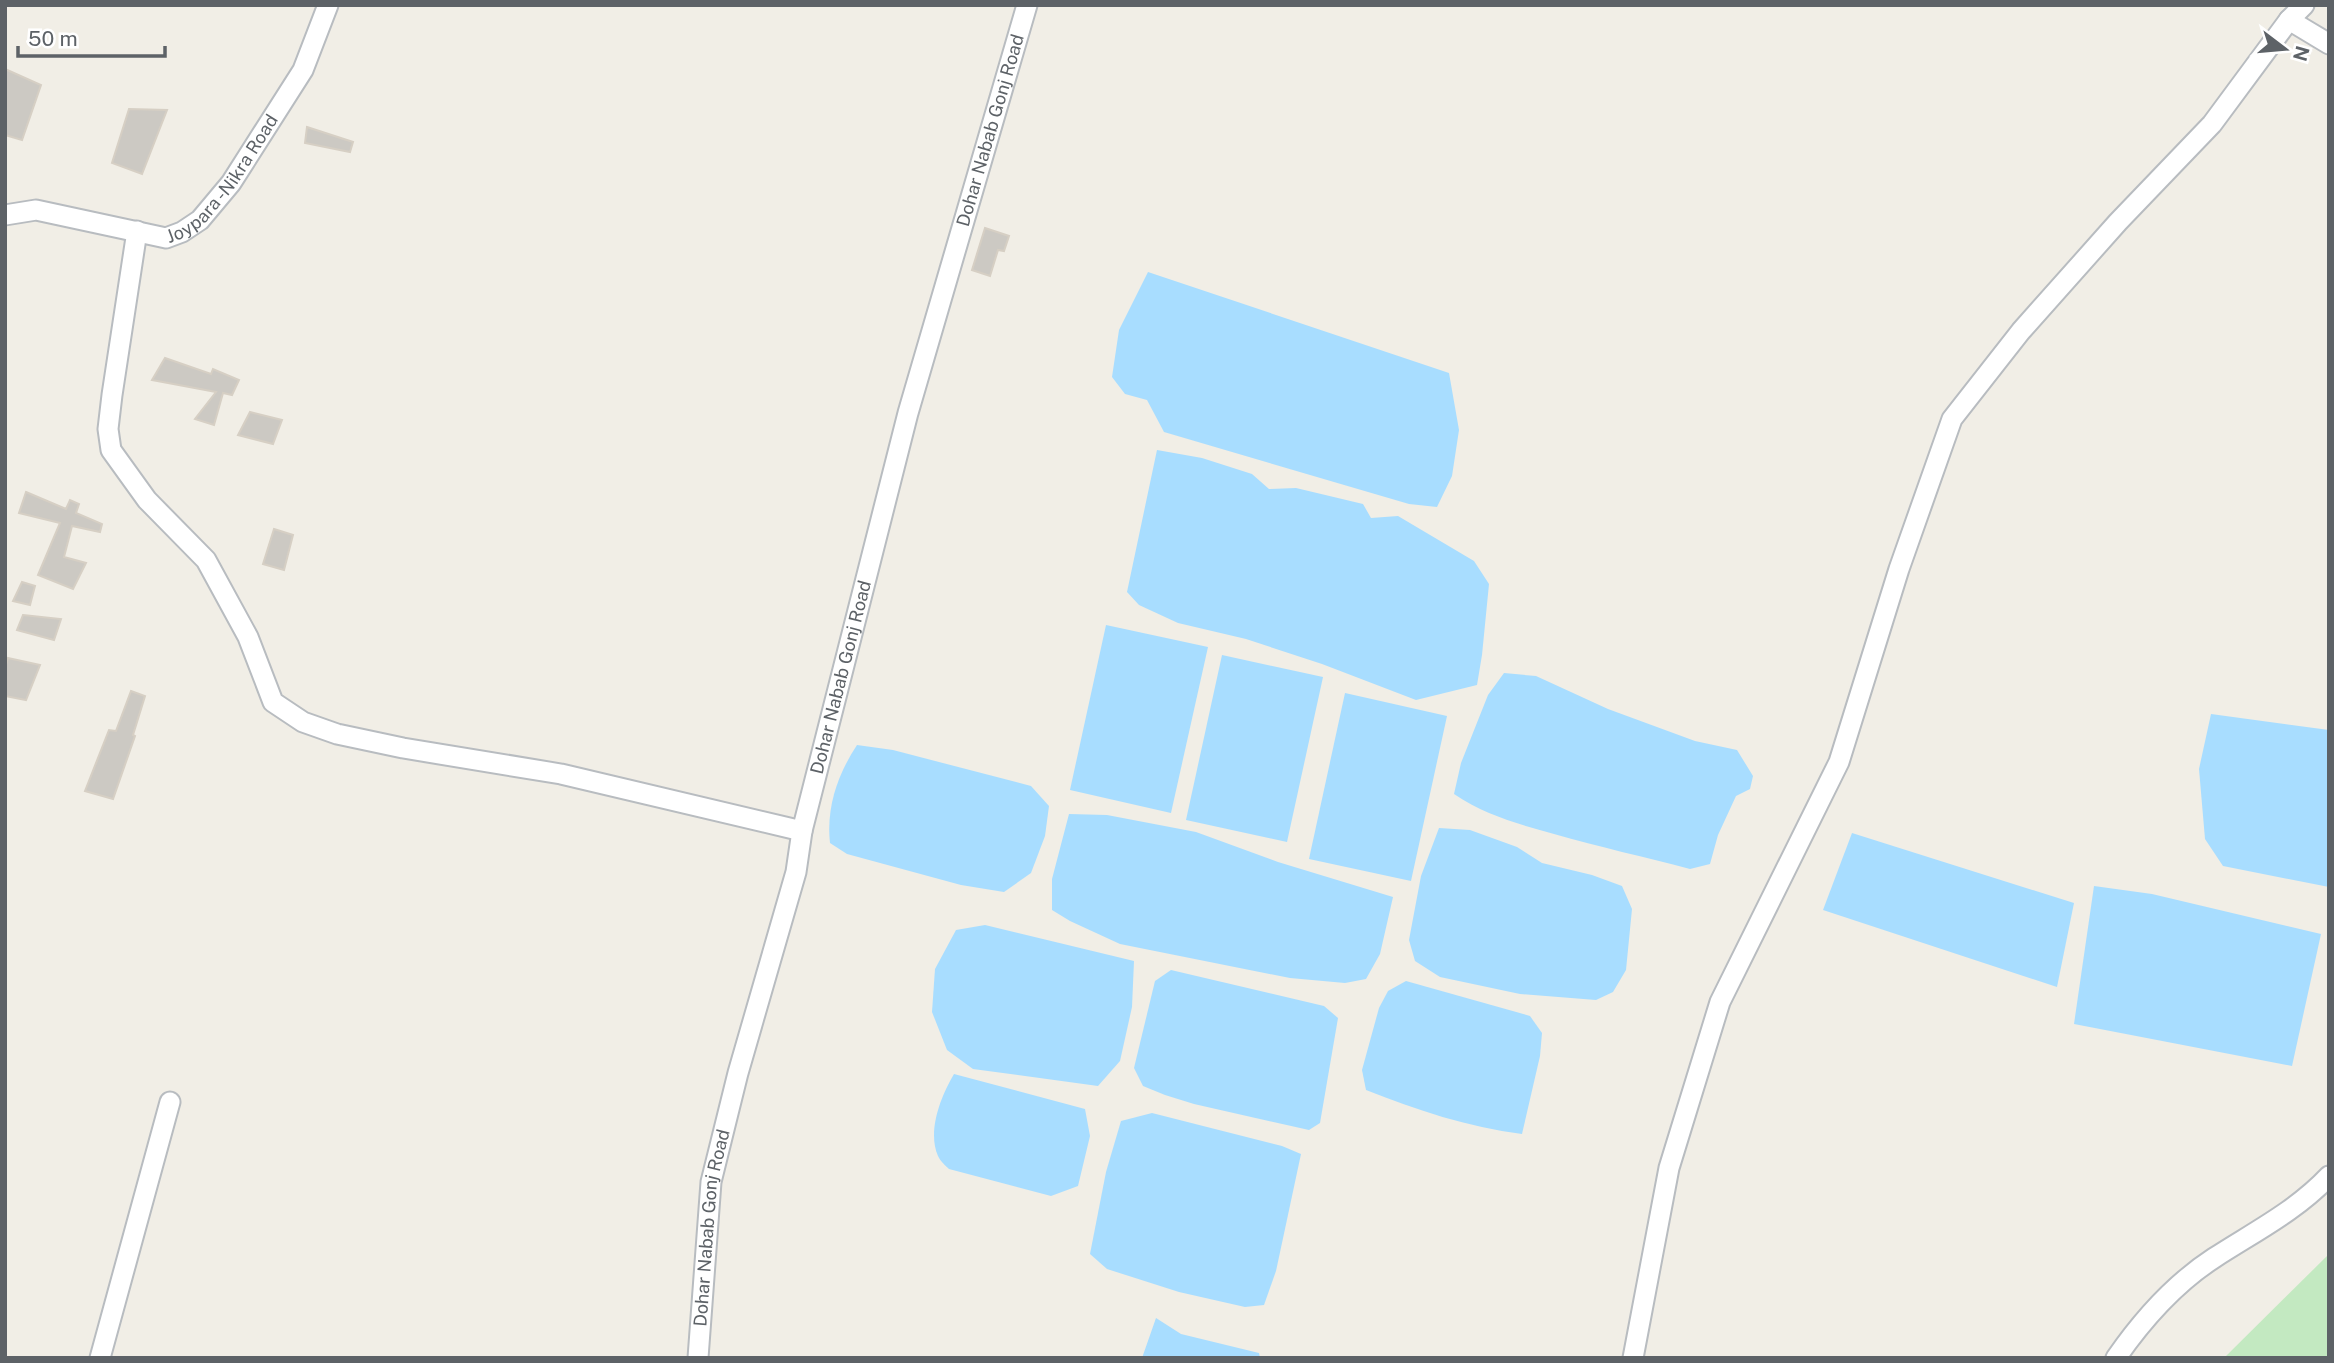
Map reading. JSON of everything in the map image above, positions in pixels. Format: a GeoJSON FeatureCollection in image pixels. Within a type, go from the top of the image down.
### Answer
{"type":"FeatureCollection","features":[{"type":"Feature","properties":{"kind":"street","name":"Joypara -Nikra Road"},"geometry":{"type":"LineString","coordinates":[[5,215],[36,210],[166,238],[201,220],[231,183],[303,69],[328,5]]}},
{"type":"Feature","properties":{"kind":"street","name":"Dohar Nabab Gonj Road"},"geometry":{"type":"LineString","coordinates":[[698,1358],[711,1182],[738,1073],[793,884],[802,831],[908,413],[1027,5]]}},
{"type":"Feature","properties":{"kind":"street"},"geometry":{"type":"LineString","coordinates":[[1633,1358],[1669,1168],[1720,1002],[1839,762],[1899,569],[1952,419],[2021,331],[2118,222],[2212,124],[2289,20],[2304,5]]}},
{"type":"Feature","properties":{"kind":"street"},"geometry":{"type":"LineString","coordinates":[[2289,20],[2329,44]]}},
{"type":"Feature","properties":{"kind":"street"},"geometry":{"type":"LineString","coordinates":[[137,231],[112,395],[108,429],[111,450],[147,500],[206,560],[248,638],[272,702],[303,722],[337,734],[403,748],[561,774],[802,831]]}},
{"type":"Feature","properties":{"kind":"street"},"geometry":{"type":"LineString","coordinates":[[100,1358],[170,1102]]}},
{"type":"Feature","properties":{"kind":"street"},"geometry":{"type":"LineString","coordinates":[[2116,1358],[2137,1328],[2177,1286],[2213,1259],[2310,1197],[2329,1176]]}},
{"type":"Feature","properties":{"kind":"green space"},"geometry":{"type":"Polygon","coordinates":[[[2329,1254],[2329,1358],[2224,1358],[2329,1254]]]}},
{"type":"Feature","properties":{"kind":"water"},"geometry":{"type":"Polygon","coordinates":[[[1148,272],[1449,373],[1459,430],[1452,476],[1437,507],[1409,504],[1164,432],[1147,400],[1125,394],[1112,377],[1119,330],[1148,272]]]}},
{"type":"Feature","properties":{"kind":"water"},"geometry":{"type":"Polygon","coordinates":[[[1157,450],[1202,458],[1252,474],[1269,489],[1296,488],[1363,504],[1371,518],[1398,516],[1474,561],[1489,584],[1477,685],[1416,700],[1322,664],[1246,639],[1178,623],[1139,605],[1127,592],[1157,450]]]}},
{"type":"Feature","properties":{"kind":"water"},"geometry":{"type":"Polygon","coordinates":[[[1106,625],[1208,647],[1171,813],[1070,790],[1106,625]]]}},
{"type":"Feature","properties":{"kind":"water"},"geometry":{"type":"Polygon","coordinates":[[[1222,655],[1323,677],[1287,842],[1186,820],[1222,655]]]}},
{"type":"Feature","properties":{"kind":"water"},"geometry":{"type":"Polygon","coordinates":[[[1504,673],[1536,676],[1608,709],[1695,741],[1737,750],[1753,776],[1750,789],[1736,796],[1718,835],[1710,864],[1690,869],[1571,839],[1502,818],[1454,794],[1461,763],[1488,695],[1504,673]]]}},
{"type":"Feature","properties":{"kind":"water"},"geometry":{"type":"Polygon","coordinates":[[[1345,693],[1447,716],[1411,881],[1309,859],[1345,693]]]}},
{"type":"Feature","properties":{"kind":"water"},"geometry":{"type":"Polygon","coordinates":[[[2211,714],[2329,730],[2329,887],[2223,866],[2205,839],[2199,769],[2211,714]]]}},
{"type":"Feature","properties":{"kind":"water"},"geometry":{"type":"Polygon","coordinates":[[[857,745],[893,750],[1031,786],[1049,806],[1045,836],[1031,873],[1004,892],[961,885],[847,854],[830,843],[830,817],[835,791],[844,767],[857,745]]]}},
{"type":"Feature","properties":{"kind":"water"},"geometry":{"type":"Polygon","coordinates":[[[1069,814],[1107,815],[1196,832],[1278,862],[1393,897],[1380,954],[1366,979],[1345,983],[1290,978],[1120,944],[1052,910],[1052,879],[1069,814]]]}},
{"type":"Feature","properties":{"kind":"water"},"geometry":{"type":"Polygon","coordinates":[[[1439,828],[1470,830],[1517,847],[1542,863],[1592,875],[1622,886],[1632,909],[1626,970],[1613,992],[1596,1000],[1520,994],[1440,977],[1415,961],[1409,940],[1421,876],[1439,828]]]}},
{"type":"Feature","properties":{"kind":"water"},"geometry":{"type":"Polygon","coordinates":[[[1852,833],[2074,903],[2057,987],[1823,910],[1852,833]]]}},
{"type":"Feature","properties":{"kind":"water"},"geometry":{"type":"Polygon","coordinates":[[[2094,886],[2152,894],[2321,934],[2292,1066],[2074,1024],[2094,886]]]}},
{"type":"Feature","properties":{"kind":"water"},"geometry":{"type":"Polygon","coordinates":[[[985,925],[1134,961],[1132,1007],[1120,1061],[1098,1086],[973,1069],[947,1050],[932,1012],[935,969],[956,930],[985,925]]]}},
{"type":"Feature","properties":{"kind":"water"},"geometry":{"type":"Polygon","coordinates":[[[1171,970],[1324,1006],[1338,1018],[1320,1123],[1309,1130],[1194,1104],[1143,1086],[1134,1068],[1155,981],[1171,970]]]}},
{"type":"Feature","properties":{"kind":"water"},"geometry":{"type":"Polygon","coordinates":[[[1406,981],[1530,1016],[1542,1033],[1540,1056],[1522,1134],[1442,1117],[1366,1090],[1362,1070],[1379,1008],[1388,991],[1406,981]]]}},
{"type":"Feature","properties":{"kind":"water"},"geometry":{"type":"Polygon","coordinates":[[[954,1074],[1085,1109],[1090,1136],[1078,1186],[1051,1196],[949,1169],[938,1156],[934,1136],[940,1103],[954,1074]]]}},
{"type":"Feature","properties":{"kind":"water"},"geometry":{"type":"Polygon","coordinates":[[[1152,1113],[1282,1146],[1301,1154],[1276,1271],[1264,1305],[1245,1307],[1179,1292],[1107,1269],[1090,1254],[1106,1172],[1121,1121],[1152,1113]]]}},
{"type":"Feature","properties":{"kind":"water"},"geometry":{"type":"Polygon","coordinates":[[[1156,1318],[1181,1334],[1259,1353],[1260,1358],[1142,1358],[1156,1318]]]}},
{"type":"Feature","properties":{"kind":"building"},"geometry":{"type":"Polygon","coordinates":[[[5,69],[41,85],[22,140],[5,135],[5,69]]]}},
{"type":"Feature","properties":{"kind":"building"},"geometry":{"type":"Polygon","coordinates":[[[129,109],[167,110],[142,174],[112,163],[129,109]]]}},
{"type":"Feature","properties":{"kind":"building"},"geometry":{"type":"Polygon","coordinates":[[[307,127],[353,142],[350,152],[305,143],[307,127]]]}},
{"type":"Feature","properties":{"kind":"building"},"geometry":{"type":"Polygon","coordinates":[[[985,228],[1009,236],[1004,251],[998,250],[990,276],[972,270],[985,228]]]}},
{"type":"Feature","properties":{"kind":"building"},"geometry":{"type":"Polygon","coordinates":[[[165,358],[211,374],[213,369],[239,380],[232,395],[223,393],[214,425],[195,419],[216,392],[152,380],[165,358]]]}},
{"type":"Feature","properties":{"kind":"building"},"geometry":{"type":"Polygon","coordinates":[[[250,412],[282,420],[273,444],[238,435],[250,412]]]}},
{"type":"Feature","properties":{"kind":"building"},"geometry":{"type":"Polygon","coordinates":[[[26,492],[66,509],[70,500],[79,504],[76,513],[102,524],[100,532],[72,526],[64,557],[86,563],[73,589],[38,575],[60,523],[19,513],[26,492]]]}},
{"type":"Feature","properties":{"kind":"building"},"geometry":{"type":"Polygon","coordinates":[[[274,529],[293,535],[284,570],[263,564],[274,529]]]}},
{"type":"Feature","properties":{"kind":"building"},"geometry":{"type":"Polygon","coordinates":[[[22,582],[35,586],[30,605],[13,601],[22,582]]]}},
{"type":"Feature","properties":{"kind":"building"},"geometry":{"type":"Polygon","coordinates":[[[23,615],[61,619],[54,640],[17,630],[23,615]]]}},
{"type":"Feature","properties":{"kind":"building"},"geometry":{"type":"Polygon","coordinates":[[[8,658],[40,665],[26,700],[5,696],[5,668],[8,658]]]}},
{"type":"Feature","properties":{"kind":"building"},"geometry":{"type":"Polygon","coordinates":[[[131,691],[145,696],[133,735],[135,736],[113,799],[85,791],[109,730],[116,731],[131,691]]]}}]}
